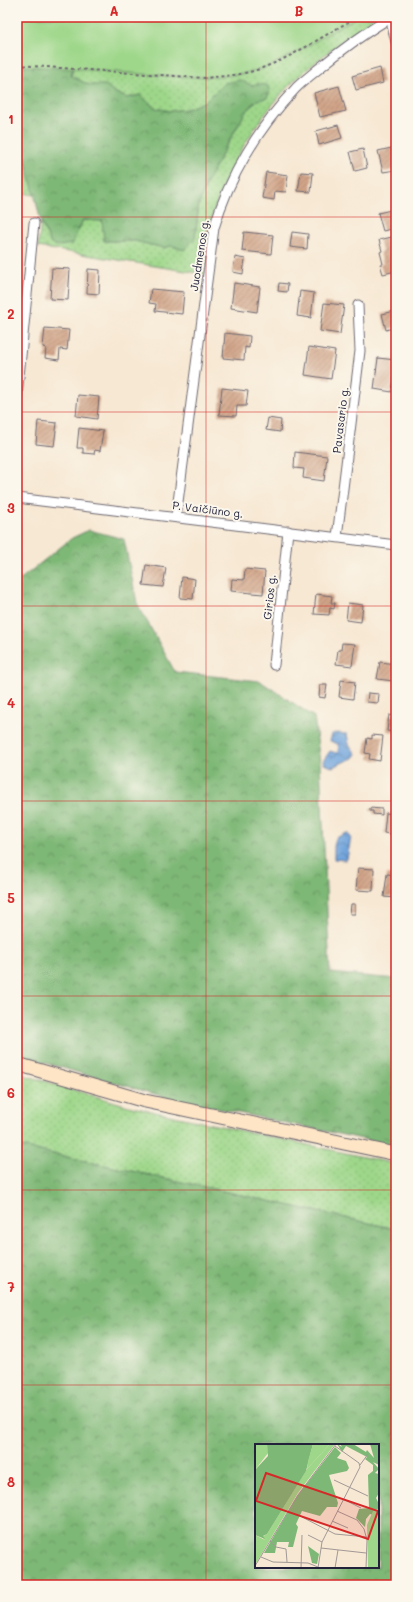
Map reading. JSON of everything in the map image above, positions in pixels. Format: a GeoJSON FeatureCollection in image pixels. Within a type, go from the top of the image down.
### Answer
{"type":"FeatureCollection","features":[{"type":"Feature","properties":{"kind":"main road"},"geometry":{"type":"LineString","coordinates":[[17,1064],[145,1101],[396,1154]]}},
{"type":"Feature","properties":{"kind":"street"},"geometry":{"type":"LineString","coordinates":[[391,17],[396,42]]}},
{"type":"Feature","properties":{"kind":"street","name":"Juodmenos g."},"geometry":{"type":"LineString","coordinates":[[176,517],[214,228],[221,204],[249,150],[263,129],[297,87],[359,37],[391,17]]}},
{"type":"Feature","properties":{"kind":"street"},"geometry":{"type":"LineString","coordinates":[[17,397],[34,223]]}},
{"type":"Feature","properties":{"kind":"street","name":"Pavasario g."},"geometry":{"type":"LineString","coordinates":[[337,537],[360,351],[358,305]]}},
{"type":"Feature","properties":{"kind":"street","name":"P. Vaičiūno g."},"geometry":{"type":"LineString","coordinates":[[17,498],[396,545]]}},
{"type":"Feature","properties":{"kind":"street","name":"Girios g."},"geometry":{"type":"LineString","coordinates":[[274,665],[288,531]]}},
{"type":"Feature","properties":{"kind":"path"},"geometry":{"type":"LineString","coordinates":[[17,65],[205,78],[233,76],[261,68],[286,57],[357,17]]}},
{"type":"Feature","properties":{"kind":"green space"},"geometry":{"type":"Polygon","coordinates":[[[17,17],[80,38],[71,76],[89,85],[106,85],[114,92],[127,98],[140,95],[155,108],[170,111],[187,109],[204,102],[225,83],[240,80],[251,85],[267,85],[270,91],[267,98],[257,100],[245,113],[209,178],[199,203],[195,238],[184,250],[171,246],[164,248],[135,241],[104,241],[102,221],[83,220],[72,244],[58,246],[51,244],[41,222],[19,132],[17,131],[17,17]]]}},
{"type":"Feature","properties":{"kind":"green space"},"geometry":{"type":"Polygon","coordinates":[[[17,17],[357,17],[297,52],[261,69],[246,73],[217,77],[202,77],[19,66],[17,65],[17,17]]]}},
{"type":"Feature","properties":{"kind":"green space"},"geometry":{"type":"Polygon","coordinates":[[[245,17],[378,17],[313,64],[281,94],[258,123],[229,173],[216,205],[209,231],[204,274],[38,247],[41,222],[51,244],[72,244],[83,220],[103,221],[104,241],[135,241],[164,248],[195,238],[199,203],[209,178],[245,113],[257,100],[267,97],[259,84],[251,85],[225,83],[204,102],[187,109],[170,111],[155,108],[140,95],[127,98],[114,92],[106,86],[89,85],[71,76],[80,38],[245,17]]]}},
{"type":"Feature","properties":{"kind":"green space"},"geometry":{"type":"Polygon","coordinates":[[[17,131],[19,132],[35,195],[17,192],[17,131]]]}},
{"type":"Feature","properties":{"kind":"green space"},"geometry":{"type":"Polygon","coordinates":[[[89,530],[124,539],[137,603],[175,672],[260,681],[314,717],[320,762],[330,973],[396,979],[396,1146],[172,1099],[17,1055],[17,582],[72,538],[89,530]]]}},
{"type":"Feature","properties":{"kind":"green space"},"geometry":{"type":"Polygon","coordinates":[[[17,1073],[132,1107],[396,1164],[396,1229],[17,1146],[17,1073]]]}},
{"type":"Feature","properties":{"kind":"green space"},"geometry":{"type":"Polygon","coordinates":[[[17,1146],[396,1229],[396,1585],[17,1585],[17,1146]]]}},
{"type":"Feature","properties":{"kind":"water"},"geometry":{"type":"Polygon","coordinates":[[[332,734],[347,734],[349,744],[356,754],[353,758],[332,767],[324,764],[323,761],[330,751],[336,753],[339,751],[338,744],[330,741],[332,734]]]}},
{"type":"Feature","properties":{"kind":"water"},"geometry":{"type":"Polygon","coordinates":[[[347,833],[351,837],[347,859],[334,859],[334,846],[336,838],[347,833]]]}},
{"type":"Feature","properties":{"kind":"building"},"geometry":{"type":"Polygon","coordinates":[[[380,68],[383,83],[356,90],[352,76],[380,68]]]}},
{"type":"Feature","properties":{"kind":"building"},"geometry":{"type":"Polygon","coordinates":[[[339,86],[346,111],[320,117],[314,93],[339,86]]]}},
{"type":"Feature","properties":{"kind":"building"},"geometry":{"type":"Polygon","coordinates":[[[338,125],[342,138],[319,145],[316,131],[338,125]]]}},
{"type":"Feature","properties":{"kind":"building"},"geometry":{"type":"Polygon","coordinates":[[[396,147],[396,170],[383,172],[378,151],[396,147]]]}},
{"type":"Feature","properties":{"kind":"building"},"geometry":{"type":"Polygon","coordinates":[[[363,149],[367,168],[355,171],[350,152],[363,149]]]}},
{"type":"Feature","properties":{"kind":"building"},"geometry":{"type":"Polygon","coordinates":[[[266,172],[288,175],[286,192],[275,191],[274,200],[262,198],[266,172]]]}},
{"type":"Feature","properties":{"kind":"building"},"geometry":{"type":"Polygon","coordinates":[[[301,172],[313,173],[311,192],[298,191],[301,172]]]}},
{"type":"Feature","properties":{"kind":"building"},"geometry":{"type":"Polygon","coordinates":[[[391,210],[395,228],[383,231],[378,213],[391,210]]]}},
{"type":"Feature","properties":{"kind":"building"},"geometry":{"type":"Polygon","coordinates":[[[244,232],[273,235],[271,254],[242,251],[244,232]]]}},
{"type":"Feature","properties":{"kind":"building"},"geometry":{"type":"Polygon","coordinates":[[[292,232],[308,234],[307,249],[290,247],[292,232]]]}},
{"type":"Feature","properties":{"kind":"building"},"geometry":{"type":"Polygon","coordinates":[[[396,236],[396,271],[383,274],[380,264],[383,264],[379,240],[396,236]]]}},
{"type":"Feature","properties":{"kind":"building"},"geometry":{"type":"Polygon","coordinates":[[[235,257],[245,259],[243,274],[233,272],[235,257]]]}},
{"type":"Feature","properties":{"kind":"building"},"geometry":{"type":"Polygon","coordinates":[[[52,268],[70,269],[68,300],[50,299],[52,268]]]}},
{"type":"Feature","properties":{"kind":"building"},"geometry":{"type":"Polygon","coordinates":[[[88,269],[100,270],[99,294],[87,293],[88,269]]]}},
{"type":"Feature","properties":{"kind":"building"},"geometry":{"type":"Polygon","coordinates":[[[234,283],[260,287],[257,312],[231,308],[234,283]]]}},
{"type":"Feature","properties":{"kind":"building"},"geometry":{"type":"Polygon","coordinates":[[[279,283],[288,284],[287,292],[278,291],[279,283]]]}},
{"type":"Feature","properties":{"kind":"building"},"geometry":{"type":"Polygon","coordinates":[[[151,289],[184,292],[182,314],[155,311],[156,304],[149,303],[151,289]]]}},
{"type":"Feature","properties":{"kind":"building"},"geometry":{"type":"Polygon","coordinates":[[[300,291],[314,293],[311,318],[297,316],[300,291]]]}},
{"type":"Feature","properties":{"kind":"building"},"geometry":{"type":"Polygon","coordinates":[[[324,303],[344,305],[340,334],[320,331],[324,303]]]}},
{"type":"Feature","properties":{"kind":"building"},"geometry":{"type":"Polygon","coordinates":[[[395,311],[396,327],[386,330],[382,314],[395,311]]]}},
{"type":"Feature","properties":{"kind":"building"},"geometry":{"type":"Polygon","coordinates":[[[45,328],[69,330],[67,350],[60,349],[59,360],[45,358],[46,348],[43,347],[45,328]]]}},
{"type":"Feature","properties":{"kind":"building"},"geometry":{"type":"Polygon","coordinates":[[[225,333],[250,336],[249,348],[245,347],[244,360],[223,358],[225,333]]]}},
{"type":"Feature","properties":{"kind":"building"},"geometry":{"type":"Polygon","coordinates":[[[309,347],[335,351],[331,379],[305,375],[309,347]]]}},
{"type":"Feature","properties":{"kind":"building"},"geometry":{"type":"Polygon","coordinates":[[[378,358],[396,360],[392,392],[374,389],[378,358]]]}},
{"type":"Feature","properties":{"kind":"building"},"geometry":{"type":"Polygon","coordinates":[[[222,388],[248,391],[246,406],[237,406],[236,416],[219,415],[222,388]]]}},
{"type":"Feature","properties":{"kind":"building"},"geometry":{"type":"Polygon","coordinates":[[[78,395],[99,397],[97,419],[76,416],[78,395]]]}},
{"type":"Feature","properties":{"kind":"building"},"geometry":{"type":"Polygon","coordinates":[[[268,418],[281,420],[280,432],[266,430],[268,418]]]}},
{"type":"Feature","properties":{"kind":"building"},"geometry":{"type":"Polygon","coordinates":[[[38,421],[57,423],[54,446],[36,444],[38,421]]]}},
{"type":"Feature","properties":{"kind":"building"},"geometry":{"type":"Polygon","coordinates":[[[79,428],[103,431],[100,451],[95,450],[94,454],[83,453],[83,448],[77,448],[79,428]]]}},
{"type":"Feature","properties":{"kind":"building"},"geometry":{"type":"Polygon","coordinates":[[[295,452],[327,456],[324,481],[303,478],[304,469],[294,468],[295,452]]]}},
{"type":"Feature","properties":{"kind":"building"},"geometry":{"type":"Polygon","coordinates":[[[146,565],[166,568],[163,587],[143,585],[146,565]]]}},
{"type":"Feature","properties":{"kind":"building"},"geometry":{"type":"Polygon","coordinates":[[[245,569],[265,571],[263,594],[231,591],[232,579],[244,580],[245,569]]]}},
{"type":"Feature","properties":{"kind":"building"},"geometry":{"type":"Polygon","coordinates":[[[182,577],[195,579],[193,599],[180,598],[182,577]]]}},
{"type":"Feature","properties":{"kind":"building"},"geometry":{"type":"Polygon","coordinates":[[[316,594],[332,596],[331,603],[335,603],[334,609],[330,608],[329,615],[314,614],[316,594]]]}},
{"type":"Feature","properties":{"kind":"building"},"geometry":{"type":"Polygon","coordinates":[[[348,603],[363,605],[361,622],[346,620],[348,603]]]}},
{"type":"Feature","properties":{"kind":"building"},"geometry":{"type":"Polygon","coordinates":[[[342,643],[355,644],[352,666],[336,664],[338,650],[341,650],[342,643]]]}},
{"type":"Feature","properties":{"kind":"building"},"geometry":{"type":"Polygon","coordinates":[[[380,662],[396,664],[394,681],[377,679],[380,662]]]}},
{"type":"Feature","properties":{"kind":"building"},"geometry":{"type":"Polygon","coordinates":[[[341,680],[355,682],[353,699],[339,697],[341,680]]]}},
{"type":"Feature","properties":{"kind":"building"},"geometry":{"type":"Polygon","coordinates":[[[320,685],[327,685],[325,698],[319,697],[320,685]]]}},
{"type":"Feature","properties":{"kind":"building"},"geometry":{"type":"Polygon","coordinates":[[[368,693],[379,694],[378,703],[367,702],[368,693]]]}},
{"type":"Feature","properties":{"kind":"building"},"geometry":{"type":"Polygon","coordinates":[[[389,715],[396,716],[396,732],[387,731],[389,715]]]}},
{"type":"Feature","properties":{"kind":"building"},"geometry":{"type":"Polygon","coordinates":[[[372,735],[383,736],[380,761],[369,759],[370,754],[365,753],[367,738],[372,739],[372,735]]]}},
{"type":"Feature","properties":{"kind":"building"},"geometry":{"type":"Polygon","coordinates":[[[370,808],[382,809],[382,815],[373,814],[373,811],[370,811],[370,808]]]}},
{"type":"Feature","properties":{"kind":"building"},"geometry":{"type":"Polygon","coordinates":[[[386,813],[396,814],[396,835],[384,833],[386,813]]]}},
{"type":"Feature","properties":{"kind":"building"},"geometry":{"type":"Polygon","coordinates":[[[358,868],[374,869],[373,891],[356,890],[358,868]]]}},
{"type":"Feature","properties":{"kind":"building"},"geometry":{"type":"Polygon","coordinates":[[[387,874],[396,875],[396,898],[384,897],[387,874]]]}},
{"type":"Feature","properties":{"kind":"building"},"geometry":{"type":"Polygon","coordinates":[[[351,904],[355,904],[355,914],[350,914],[351,904]]]}}]}
